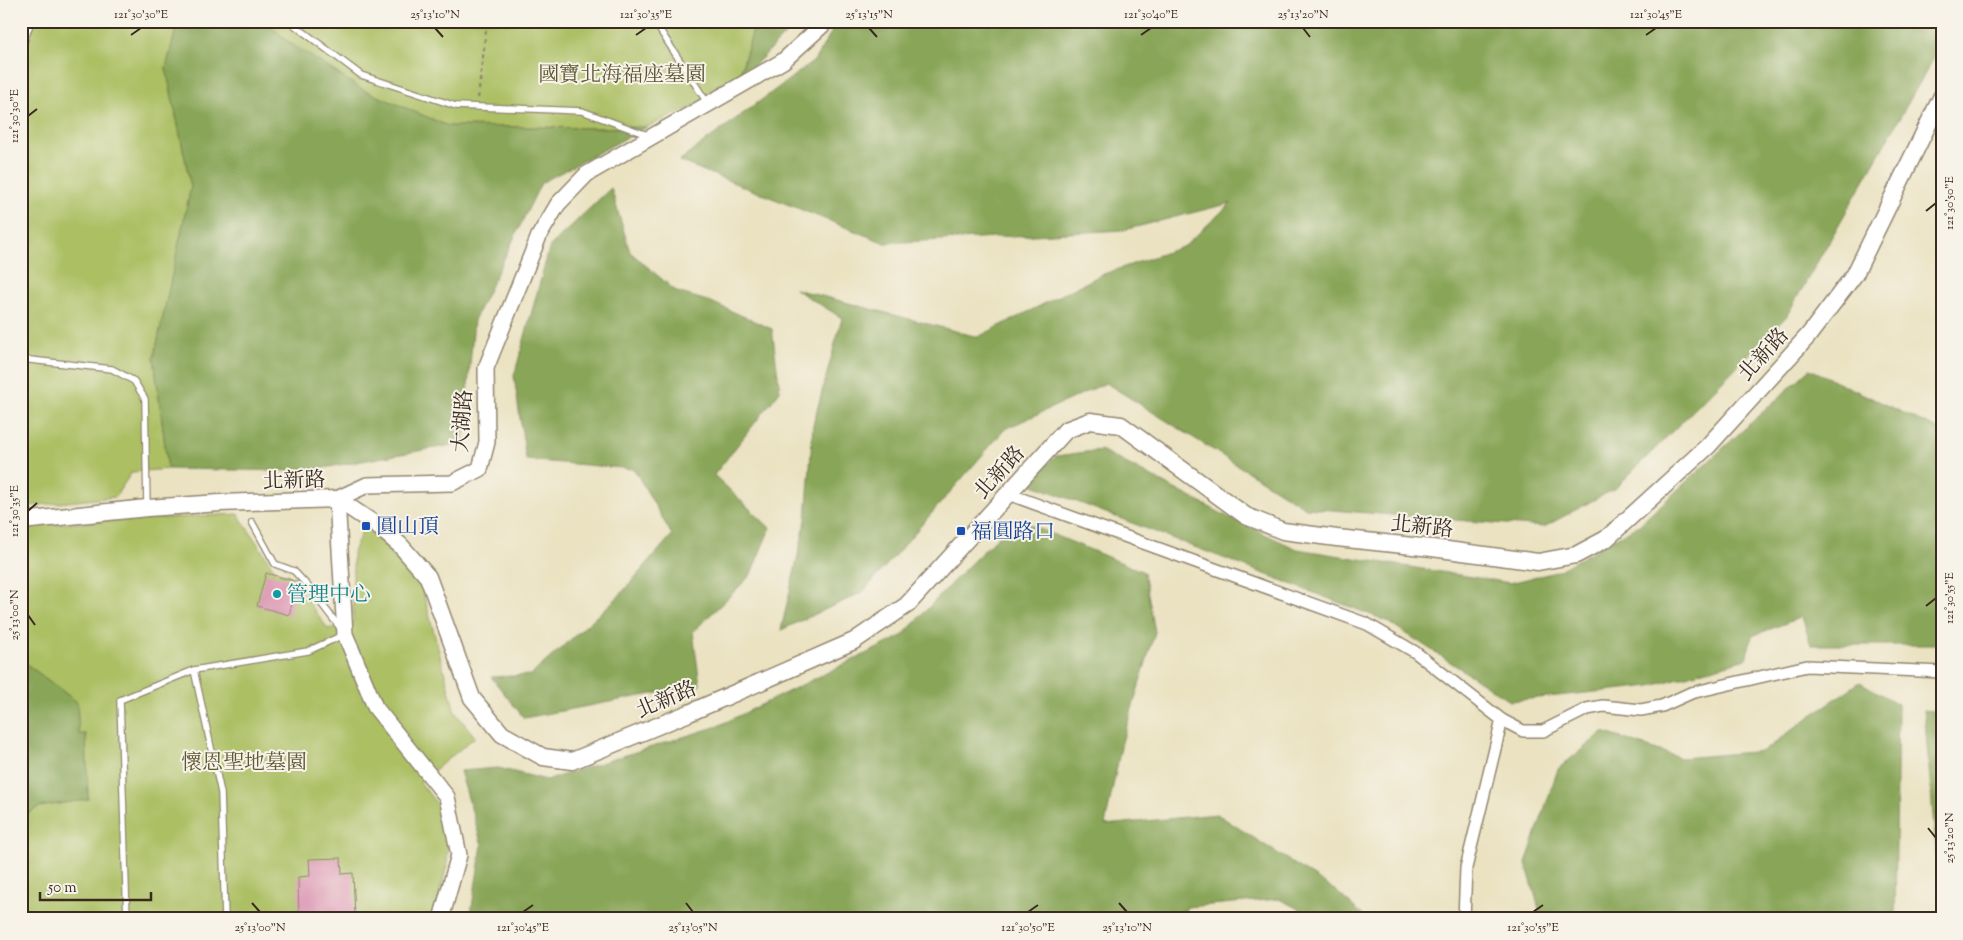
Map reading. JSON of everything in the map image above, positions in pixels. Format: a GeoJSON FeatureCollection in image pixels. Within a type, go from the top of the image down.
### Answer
{"type":"FeatureCollection","features":[{"type":"Feature","properties":{"kind":"main road","name":"北新路"},"geometry":{"type":"LineString","coordinates":[[21,521],[147,508],[220,503],[336,499],[380,527],[394,539],[428,577],[472,698],[502,734],[544,757],[572,761],[689,713],[854,641],[907,604],[1066,430],[1090,421],[1121,425],[1246,516],[1283,531],[1538,562],[1576,555],[1606,539],[1708,446],[1808,336],[1855,274],[1942,96]]}},
{"type":"Feature","properties":{"kind":"street","name":"大湖路"},"geometry":{"type":"LineString","coordinates":[[336,499],[367,485],[452,483],[480,469],[487,442],[486,368],[539,236],[558,204],[588,174],[783,61],[827,21]]}},
{"type":"Feature","properties":{"kind":"street"},"geometry":{"type":"LineString","coordinates":[[1008,494],[1367,624],[1415,652],[1502,720],[1522,731],[1543,731],[1587,709],[1603,706],[1648,709],[1662,706],[1691,693],[1807,666],[1942,672]]}},
{"type":"Feature","properties":{"kind":"street"},"geometry":{"type":"LineString","coordinates":[[336,499],[345,634],[375,707],[447,797],[459,856],[441,919]]}},
{"type":"Feature","properties":{"kind":"street"},"geometry":{"type":"LineString","coordinates":[[1464,919],[1466,868],[1502,720]]}},
{"type":"Feature","properties":{"kind":"lane"},"geometry":{"type":"LineString","coordinates":[[21,51],[31,21]]}},
{"type":"Feature","properties":{"kind":"lane"},"geometry":{"type":"LineString","coordinates":[[289,21],[361,75],[456,106],[582,111],[652,136]]}},
{"type":"Feature","properties":{"kind":"lane"},"geometry":{"type":"LineString","coordinates":[[654,21],[708,104]]}},
{"type":"Feature","properties":{"kind":"lane"},"geometry":{"type":"LineString","coordinates":[[21,359],[112,369],[134,381],[145,399],[147,508]]}},
{"type":"Feature","properties":{"kind":"lane"},"geometry":{"type":"LineString","coordinates":[[127,919],[120,700],[194,670],[308,651],[345,634],[294,571],[275,564],[252,522]]}},
{"type":"Feature","properties":{"kind":"lane"},"geometry":{"type":"LineString","coordinates":[[194,670],[221,793],[225,919]]}},
{"type":"Feature","properties":{"kind":"path"},"geometry":{"type":"LineString","coordinates":[[476,107],[487,21]]}},
{"type":"Feature","properties":{"kind":"green space"},"geometry":{"type":"Polygon","coordinates":[[[21,21],[178,21],[166,68],[191,187],[154,358],[168,469],[132,472],[115,497],[30,506],[21,509],[21,21]]]}},
{"type":"Feature","properties":{"kind":"green space"},"geometry":{"type":"Polygon","coordinates":[[[178,21],[265,21],[287,41],[361,89],[448,126],[647,127],[541,183],[474,320],[463,443],[306,471],[168,469],[154,358],[191,187],[166,68],[178,21]]]}},
{"type":"Feature","properties":{"kind":"green space","name":"國寶北海福座墓園"},"geometry":{"type":"Polygon","coordinates":[[[265,21],[756,21],[737,82],[703,102],[647,127],[602,128],[448,126],[361,89],[287,41],[265,21]]]}},
{"type":"Feature","properties":{"kind":"green space"},"geometry":{"type":"Polygon","coordinates":[[[756,21],[799,21],[738,82],[756,21]]]}},
{"type":"Feature","properties":{"kind":"green space"},"geometry":{"type":"Polygon","coordinates":[[[838,21],[1942,21],[1942,47],[1939,49],[1786,317],[1616,488],[1544,527],[1306,508],[1106,383],[1005,429],[863,592],[781,630],[806,520],[813,425],[842,318],[795,289],[978,337],[1101,275],[1185,246],[1231,203],[1124,230],[885,243],[679,161],[814,61],[838,21]]]}},
{"type":"Feature","properties":{"kind":"green space"},"geometry":{"type":"Polygon","coordinates":[[[611,188],[630,252],[677,292],[711,302],[772,329],[780,391],[714,475],[770,528],[750,576],[693,632],[700,685],[524,718],[491,677],[531,675],[618,597],[672,535],[634,469],[526,460],[514,376],[550,246],[611,188]]]}},
{"type":"Feature","properties":{"kind":"green space"},"geometry":{"type":"Polygon","coordinates":[[[1810,369],[1942,431],[1942,645],[1811,645],[1802,617],[1752,636],[1746,659],[1651,686],[1510,701],[1387,621],[1028,483],[1056,456],[1101,450],[1228,517],[1297,549],[1510,583],[1556,572],[1639,525],[1810,369]]]}},
{"type":"Feature","properties":{"kind":"green space","name":"懷恩聖地墓園"},"geometry":{"type":"Polygon","coordinates":[[[238,514],[276,572],[289,575],[328,629],[353,622],[353,552],[364,527],[405,559],[421,584],[455,712],[475,737],[420,782],[442,811],[448,845],[447,865],[433,919],[21,919],[21,817],[39,807],[88,799],[86,734],[79,735],[77,702],[21,660],[21,526],[238,514]]]}},
{"type":"Feature","properties":{"kind":"green space"},"geometry":{"type":"Polygon","coordinates":[[[1016,519],[1144,572],[1155,632],[1122,742],[1105,825],[1217,814],[1336,891],[1367,919],[1319,919],[1279,899],[1187,907],[1180,919],[470,919],[482,845],[460,771],[498,768],[547,780],[718,726],[902,636],[961,573],[1016,519]]]}},
{"type":"Feature","properties":{"kind":"green space"},"geometry":{"type":"Polygon","coordinates":[[[21,660],[77,702],[79,734],[86,734],[88,799],[39,807],[21,817],[21,660]]]}},
{"type":"Feature","properties":{"kind":"green space"},"geometry":{"type":"Polygon","coordinates":[[[1860,682],[1898,704],[1895,919],[1542,919],[1526,863],[1558,769],[1603,732],[1681,758],[1764,751],[1860,682]]]}},
{"type":"Feature","properties":{"kind":"green space"},"geometry":{"type":"Polygon","coordinates":[[[1924,710],[1942,712],[1942,862],[1937,862],[1924,710]]]}},
{"type":"Feature","properties":{"kind":"building","name":"管理中心"},"geometry":{"type":"Polygon","coordinates":[[[266,573],[298,582],[289,615],[257,606],[266,573]]]}},
{"type":"Feature","properties":{"kind":"building"},"geometry":{"type":"Polygon","coordinates":[[[341,858],[342,874],[353,873],[355,917],[299,919],[298,877],[310,876],[309,859],[341,858]]]}},
{"type":"Feature","properties":{"kind":"place","name":"圓山頂"},"geometry":{"type":"Point","coordinates":[366,526]}},
{"type":"Feature","properties":{"kind":"place","name":"福圓路口"},"geometry":{"type":"Point","coordinates":[961,531]}},
{"type":"Feature","properties":{"kind":"place","name":"管理中心"},"geometry":{"type":"Point","coordinates":[277,594]}}]}
